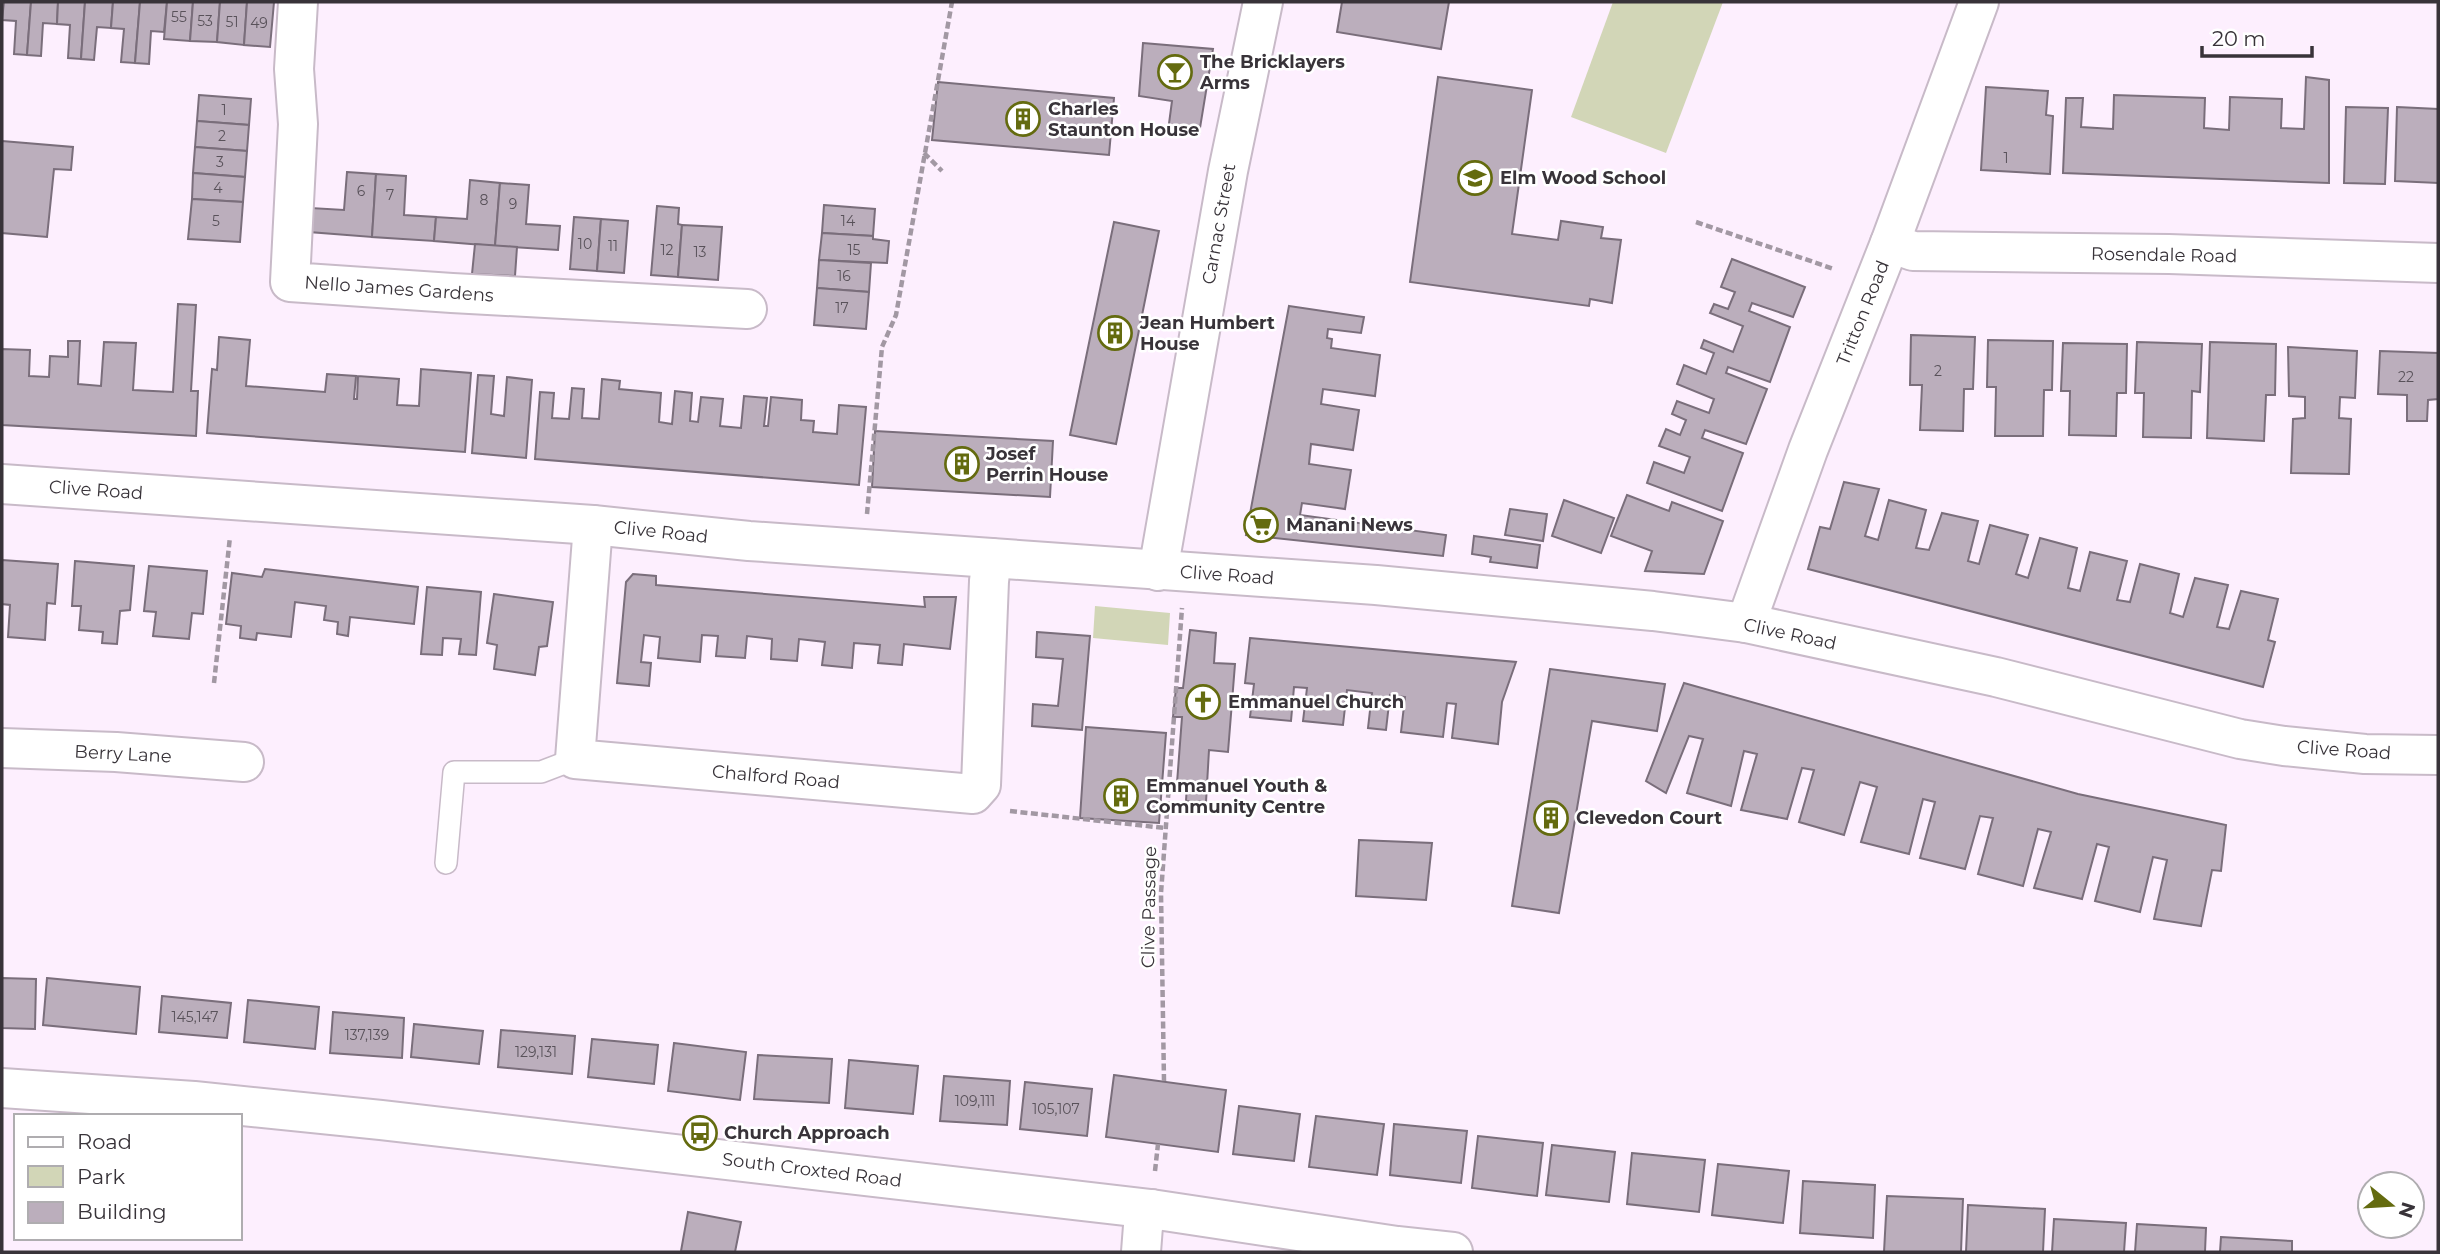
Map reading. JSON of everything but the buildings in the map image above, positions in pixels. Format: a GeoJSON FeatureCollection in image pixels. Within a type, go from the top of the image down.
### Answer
{"type":"FeatureCollection","features":[{"type":"Feature","properties":{"kind":"street","name":"Nello James Gardens"},"geometry":{"type":"LineString","coordinates":[[298,2],[294,69],[298,124],[290,282],[747,309]]}},
{"type":"Feature","properties":{"kind":"street","name":"Carnac Street"},"geometry":{"type":"LineString","coordinates":[[1157,571],[1228,171],[1263,2]]}},
{"type":"Feature","properties":{"kind":"street","name":"Tritton Road"},"geometry":{"type":"LineString","coordinates":[[1745,623],[1979,2]]}},
{"type":"Feature","properties":{"kind":"street","name":"Rosendale Road"},"geometry":{"type":"LineString","coordinates":[[1890,243],[1913,251],[2169,254],[2438,264]]}},
{"type":"Feature","properties":{"kind":"street","name":"Clive Road"},"geometry":{"type":"LineString","coordinates":[[2,484],[593,525],[749,541],[1376,585],[1654,611],[1745,623],[1996,677],[2240,739],[2365,754],[2438,755]]}},
{"type":"Feature","properties":{"kind":"street"},"geometry":{"type":"LineString","coordinates":[[575,759],[593,525]]}},
{"type":"Feature","properties":{"kind":"street"},"geometry":{"type":"LineString","coordinates":[[973,794],[981,785],[992,558]]}},
{"type":"Feature","properties":{"kind":"street","name":"Berry Lane"},"geometry":{"type":"LineString","coordinates":[[2,748],[116,752],[244,762]]}},
{"type":"Feature","properties":{"kind":"street","name":"Chalford Road"},"geometry":{"type":"LineString","coordinates":[[575,759],[973,794]]}},
{"type":"Feature","properties":{"kind":"street","name":"South Croxted Road"},"geometry":{"type":"LineString","coordinates":[[2,1088],[194,1101],[381,1120],[1151,1209],[1453,1252]]}},
{"type":"Feature","properties":{"kind":"street"},"geometry":{"type":"LineString","coordinates":[[1141,1252],[1143,1226],[1151,1209]]}},
{"type":"Feature","properties":{"kind":"lane"},"geometry":{"type":"LineString","coordinates":[[446,863],[454,772],[541,772],[575,759]]}},
{"type":"Feature","properties":{"kind":"path"},"geometry":{"type":"LineString","coordinates":[[866,517],[883,347],[896,315],[952,2]]}},
{"type":"Feature","properties":{"kind":"path"},"geometry":{"type":"LineString","coordinates":[[924,153],[942,171]]}},
{"type":"Feature","properties":{"kind":"path"},"geometry":{"type":"LineString","coordinates":[[1696,222],[1834,269]]}},
{"type":"Feature","properties":{"kind":"path"},"geometry":{"type":"LineString","coordinates":[[214,683],[230,536]]}},
{"type":"Feature","properties":{"kind":"path","name":"Clive Passage"},"geometry":{"type":"LineString","coordinates":[[1164,1081],[1161,893],[1182,607]]}},
{"type":"Feature","properties":{"kind":"path"},"geometry":{"type":"LineString","coordinates":[[973,794],[1001,810],[1166,828]]}},
{"type":"Feature","properties":{"kind":"green space"},"geometry":{"type":"Polygon","coordinates":[[[1613,2],[1723,2],[1666,153],[1571,117],[1613,2]]]}},
{"type":"Feature","properties":{"kind":"green space"},"geometry":{"type":"Polygon","coordinates":[[[1095,606],[1170,613],[1168,645],[1093,638],[1095,606]]]}},
{"type":"Feature","properties":{"kind":"place","name":"The Bricklayers Arms"},"geometry":{"type":"Point","coordinates":[1175,72]}},
{"type":"Feature","properties":{"kind":"place","name":"Charles Staunton House"},"geometry":{"type":"Point","coordinates":[1023,119]}},
{"type":"Feature","properties":{"kind":"place","name":"Elm Wood School"},"geometry":{"type":"Point","coordinates":[1475,178]}},
{"type":"Feature","properties":{"kind":"place","name":"Jean Humbert House"},"geometry":{"type":"Point","coordinates":[1115,333]}},
{"type":"Feature","properties":{"kind":"place","name":"Josef Perrin House"},"geometry":{"type":"Point","coordinates":[962,464]}},
{"type":"Feature","properties":{"kind":"place","name":"Manani News"},"geometry":{"type":"Point","coordinates":[1261,525]}},
{"type":"Feature","properties":{"kind":"place","name":"Emmanuel Church"},"geometry":{"type":"Point","coordinates":[1203,702]}},
{"type":"Feature","properties":{"kind":"place","name":"Emmanuel Youth & Community Centre"},"geometry":{"type":"Point","coordinates":[1121,796]}},
{"type":"Feature","properties":{"kind":"place","name":"Clevedon Court"},"geometry":{"type":"Point","coordinates":[1551,818]}},
{"type":"Feature","properties":{"kind":"place","name":"Church Approach"},"geometry":{"type":"Point","coordinates":[700,1133]}}]}
